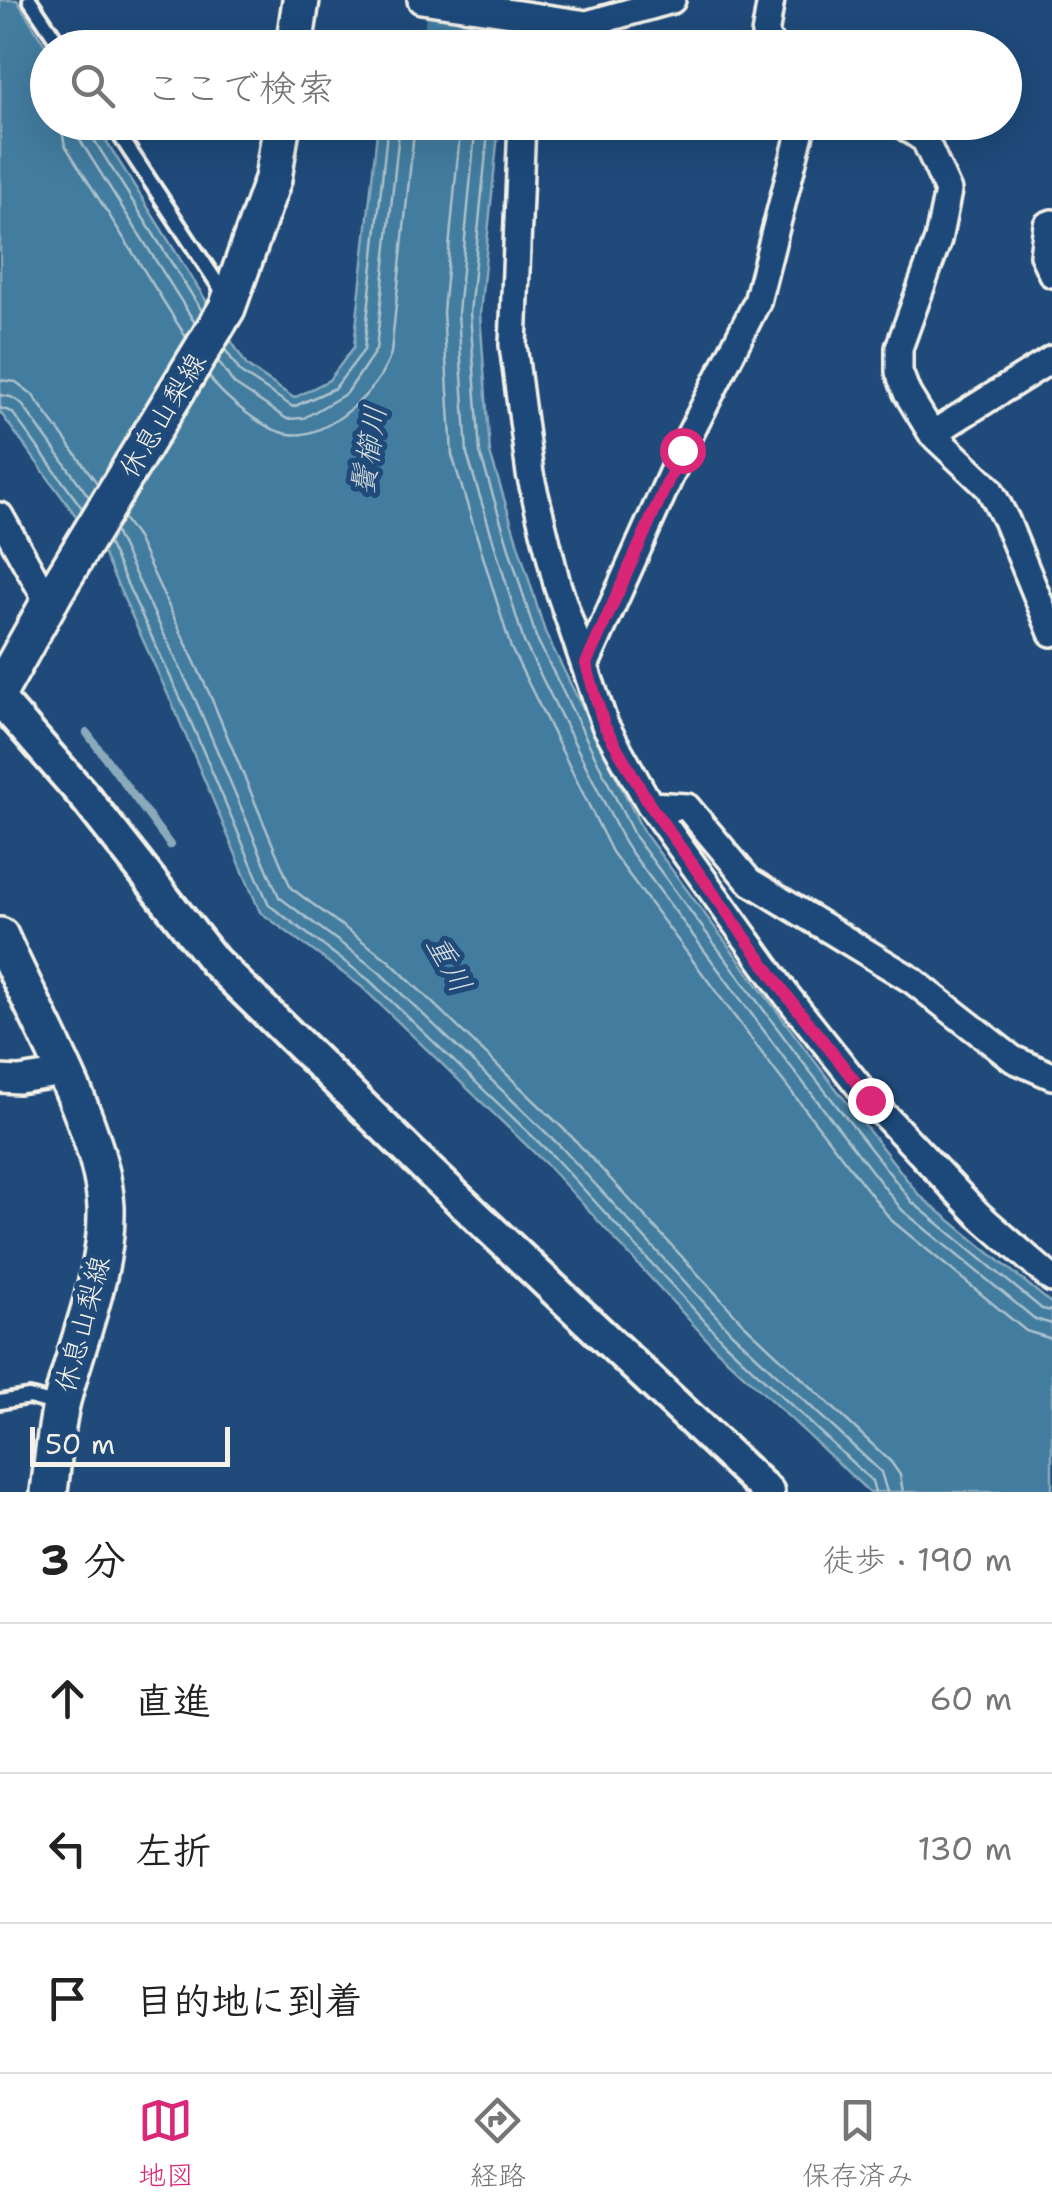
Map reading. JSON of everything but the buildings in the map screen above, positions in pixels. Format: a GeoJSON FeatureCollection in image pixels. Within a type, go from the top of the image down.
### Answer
{"type":"FeatureCollection","features":[{"type":"Feature","properties":{"kind":"main road"},"geometry":{"type":"LineString","coordinates":[[297,30],[301,0]]}},
{"type":"Feature","properties":{"kind":"main road","name":"休息山梨線"},"geometry":{"type":"LineString","coordinates":[[0,690],[228,304],[273,179],[279,140]]}},
{"type":"Feature","properties":{"kind":"main road","name":"休息山梨線"},"geometry":{"type":"LineString","coordinates":[[0,936],[64,1073],[98,1158],[106,1206],[103,1251],[61,1406],[49,1492]]}},
{"type":"Feature","properties":{"kind":"street"},"geometry":{"type":"LineString","coordinates":[[421,0],[588,24],[672,0]]}},
{"type":"Feature","properties":{"kind":"street"},"geometry":{"type":"LineString","coordinates":[[765,30],[770,0]]}},
{"type":"Feature","properties":{"kind":"street"},"geometry":{"type":"LineString","coordinates":[[527,30],[528,16]]}},
{"type":"Feature","properties":{"kind":"street"},"geometry":{"type":"LineString","coordinates":[[521,140],[513,345],[530,474],[558,584],[604,725],[650,805],[788,997],[870,1100],[979,1215],[1052,1279]]}},
{"type":"Feature","properties":{"kind":"street"},"geometry":{"type":"LineString","coordinates":[[586,664],[682,450],[757,302],[798,140]]}},
{"type":"Feature","properties":{"kind":"street"},"geometry":{"type":"LineString","coordinates":[[925,140],[948,191],[938,240],[899,348],[899,372],[932,434],[989,488],[1044,594],[1052,633]]}},
{"type":"Feature","properties":{"kind":"street"},"geometry":{"type":"LineString","coordinates":[[1052,224],[1047,226],[1044,255],[1052,274]]}},
{"type":"Feature","properties":{"kind":"street"},"geometry":{"type":"LineString","coordinates":[[932,434],[1052,359]]}},
{"type":"Feature","properties":{"kind":"street"},"geometry":{"type":"LineString","coordinates":[[0,516],[52,597]]}},
{"type":"Feature","properties":{"kind":"street"},"geometry":{"type":"LineString","coordinates":[[0,700],[84,796],[214,961],[768,1492]]}},
{"type":"Feature","properties":{"kind":"street"},"geometry":{"type":"LineString","coordinates":[[650,805],[687,807],[749,881],[912,980],[1013,1059],[1052,1076]]}},
{"type":"Feature","properties":{"kind":"street"},"geometry":{"type":"LineString","coordinates":[[0,1079],[64,1073]]}},
{"type":"Feature","properties":{"kind":"lane"},"geometry":{"type":"LineString","coordinates":[[30,0],[50,30]]}},
{"type":"Feature","properties":{"kind":"lane"},"geometry":{"type":"LineString","coordinates":[[123,140],[228,304]]}},
{"type":"Feature","properties":{"kind":"lane"},"geometry":{"type":"LineString","coordinates":[[0,1402],[29,1397],[61,1406]]}},
{"type":"Feature","properties":{"kind":"water","name":"重川"},"geometry":{"type":"Polygon","coordinates":[[[0,0],[17,0],[36,30],[30,30],[30,140],[106,140],[247,366],[294,398],[329,380],[354,347],[376,140],[497,140],[480,314],[490,453],[545,632],[643,831],[806,1050],[919,1195],[1052,1304],[1052,1492],[869,1492],[715,1348],[545,1163],[362,987],[260,912],[175,710],[103,553],[0,412],[0,0]]]}},
{"type":"Feature","properties":{"kind":"waterway","name":"鬢櫛川"},"geometry":{"type":"LineString","coordinates":[[448,30],[451,0]]}},
{"type":"Feature","properties":{"kind":"waterway"},"geometry":{"type":"LineString","coordinates":[[87,733],[170,845]]}},
{"type":"Feature","properties":{"kind":"route"},"geometry":{"type":"LineString","coordinates":[[682,450],[586,664],[604,725],[650,805],[788,997],[870,1100]]}}]}
